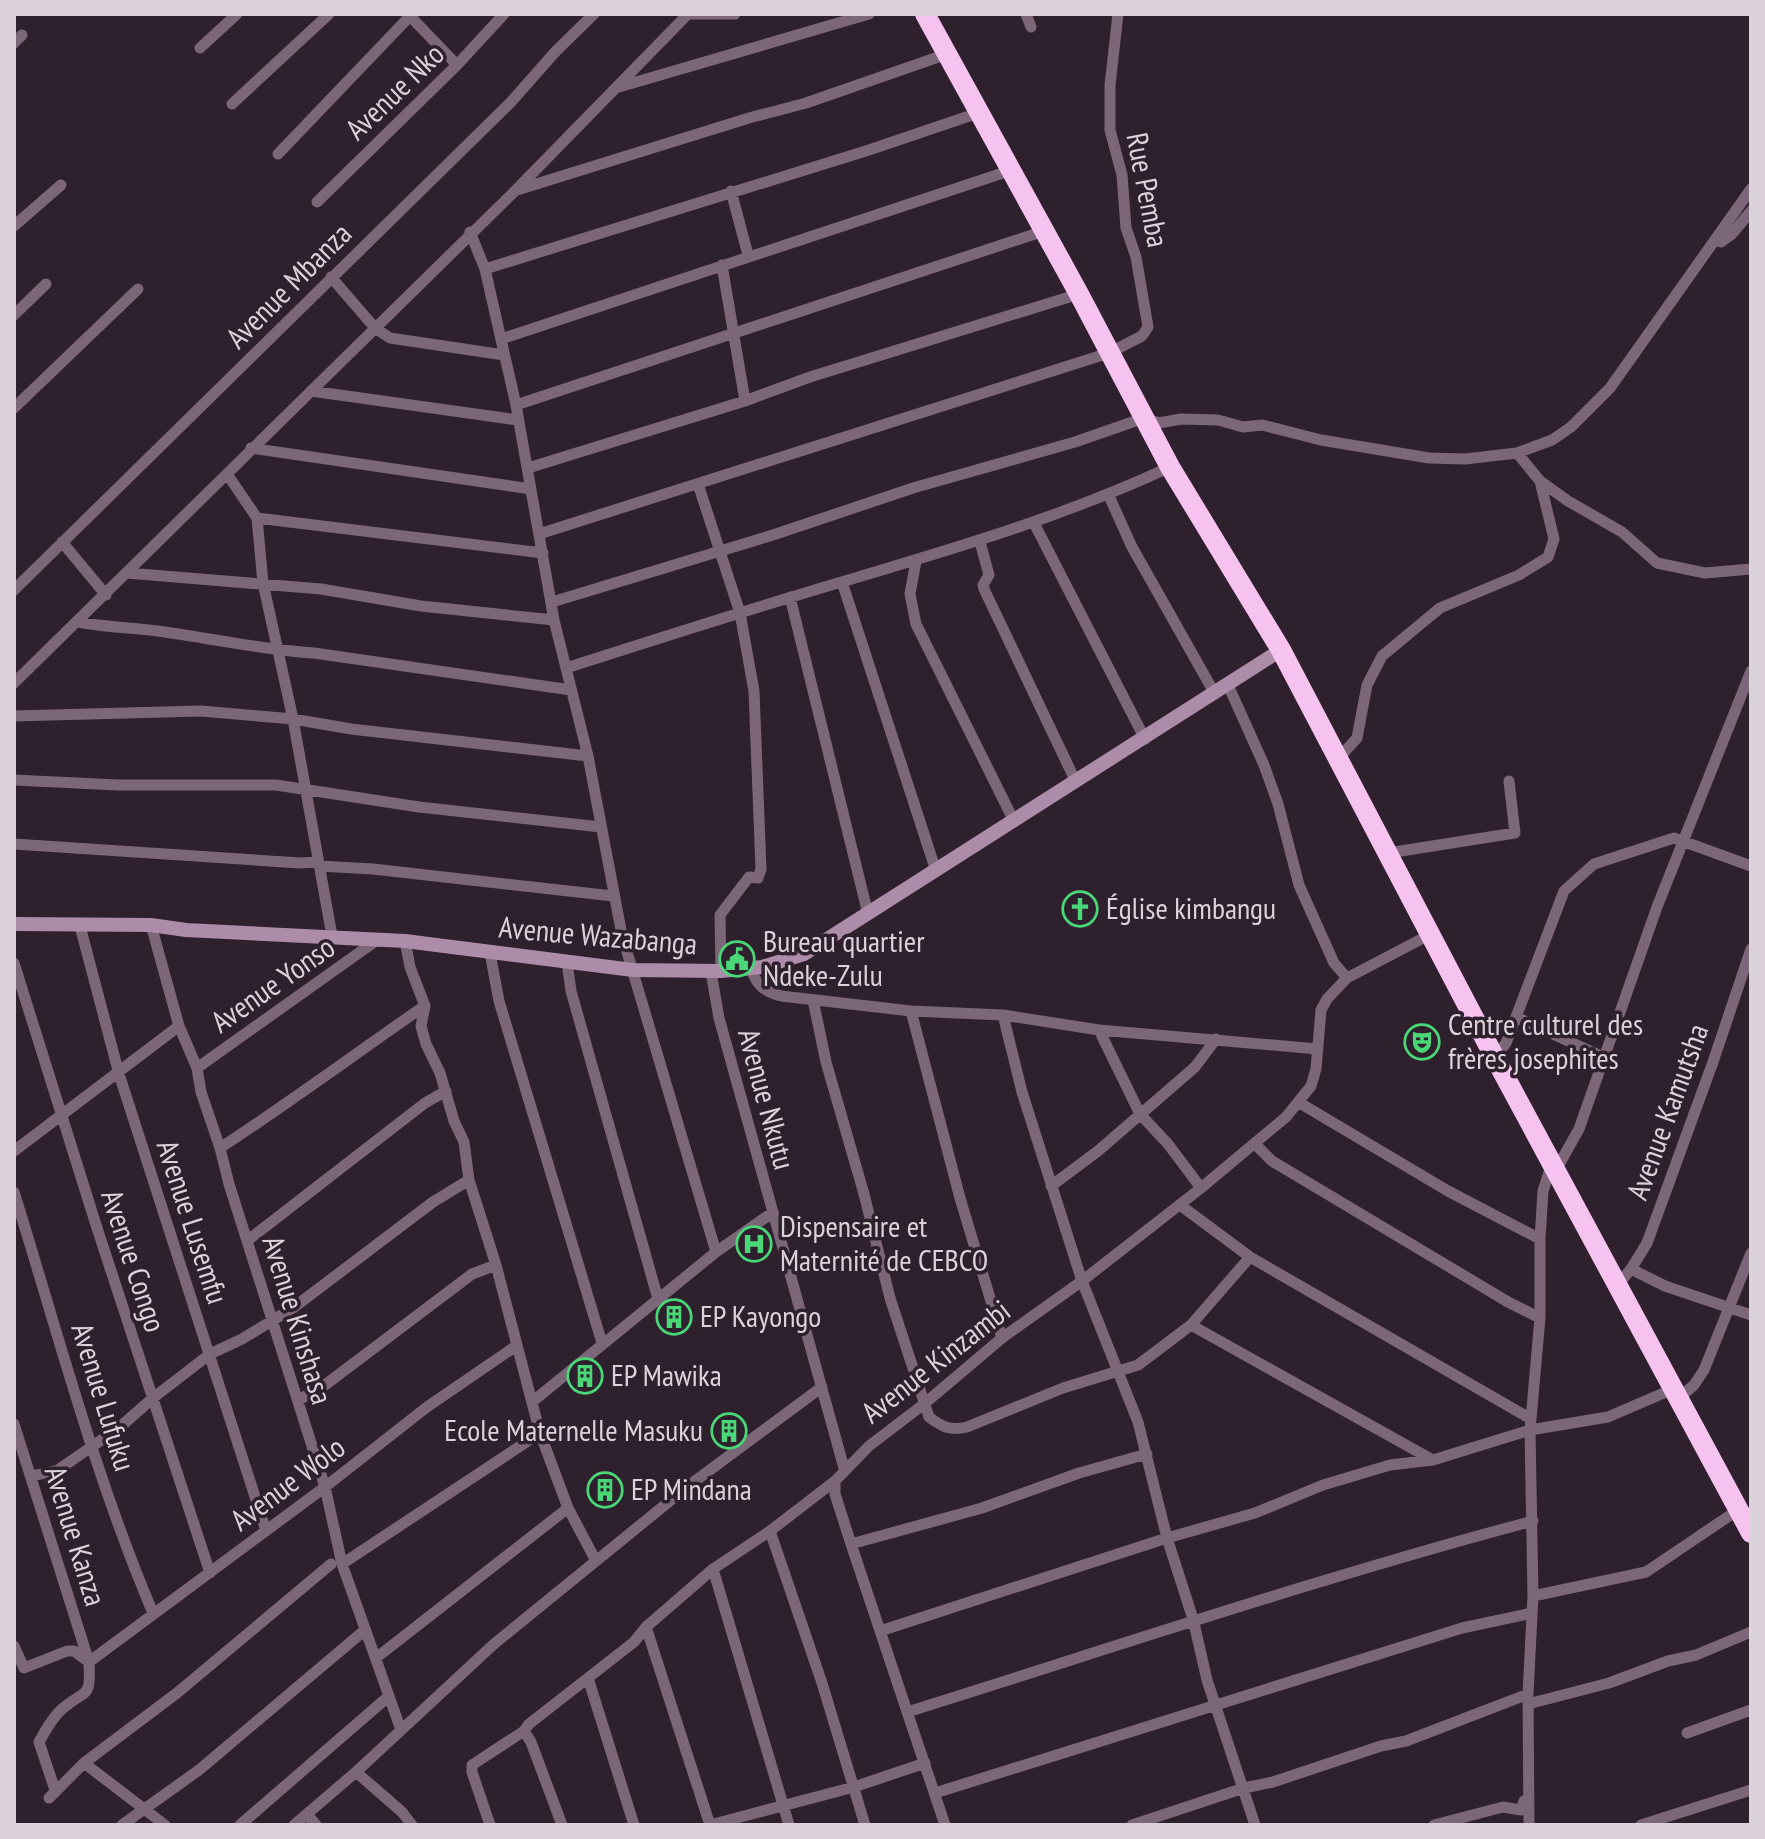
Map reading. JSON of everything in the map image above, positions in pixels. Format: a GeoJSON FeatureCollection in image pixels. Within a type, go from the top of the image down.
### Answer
{"type":"FeatureCollection","features":[{"type":"Feature","properties":{"kind":"highway"},"geometry":{"type":"LineString","coordinates":[[925,14],[1170,467],[1281,650],[1617,1286],[1746,1519]]}},
{"type":"Feature","properties":{"kind":"main road","name":"Avenue Wazabanga"},"geometry":{"type":"LineString","coordinates":[[14,924],[151,925],[186,930],[405,941],[633,970],[716,972],[751,969],[804,954],[1281,650]]}},
{"type":"Feature","properties":{"kind":"street"},"geometry":{"type":"LineString","coordinates":[[200,48],[237,14]]}},
{"type":"Feature","properties":{"kind":"street"},"geometry":{"type":"LineString","coordinates":[[232,104],[329,14]]}},
{"type":"Feature","properties":{"kind":"street","name":"Avenue Nko"},"geometry":{"type":"LineString","coordinates":[[317,202],[457,65],[504,14]]}},
{"type":"Feature","properties":{"kind":"street","name":"Avenue Mbanza"},"geometry":{"type":"LineString","coordinates":[[14,590],[510,103],[594,14]]}},
{"type":"Feature","properties":{"kind":"street"},"geometry":{"type":"LineString","coordinates":[[14,683],[515,191],[688,14],[735,14]]}},
{"type":"Feature","properties":{"kind":"street"},"geometry":{"type":"LineString","coordinates":[[619,87],[869,14]]}},
{"type":"Feature","properties":{"kind":"street"},"geometry":{"type":"LineString","coordinates":[[1026,14],[1031,27]]}},
{"type":"Feature","properties":{"kind":"street","name":"Rue Pemba"},"geometry":{"type":"LineString","coordinates":[[1109,353],[1142,336],[1148,327],[1136,257],[1126,228],[1122,175],[1110,130],[1110,85],[1118,14]]}},
{"type":"Feature","properties":{"kind":"street"},"geometry":{"type":"LineString","coordinates":[[278,154],[410,15],[457,65]]}},
{"type":"Feature","properties":{"kind":"street"},"geometry":{"type":"LineString","coordinates":[[515,191],[806,103],[947,54]]}},
{"type":"Feature","properties":{"kind":"street"},"geometry":{"type":"LineString","coordinates":[[485,269],[978,113]]}},
{"type":"Feature","properties":{"kind":"street"},"geometry":{"type":"LineString","coordinates":[[501,339],[1012,170]]}},
{"type":"Feature","properties":{"kind":"street"},"geometry":{"type":"LineString","coordinates":[[14,226],[61,185]]}},
{"type":"Feature","properties":{"kind":"street"},"geometry":{"type":"LineString","coordinates":[[552,602],[913,488],[1075,442],[1144,418],[1159,423],[1181,419],[1218,420],[1243,427],[1262,425],[1321,440],[1429,458],[1465,459],[1517,453],[1552,440],[1571,427],[1610,388],[1751,189]]}},
{"type":"Feature","properties":{"kind":"street"},"geometry":{"type":"LineString","coordinates":[[731,191],[748,255]]}},
{"type":"Feature","properties":{"kind":"street"},"geometry":{"type":"LineString","coordinates":[[1710,250],[1732,234],[1751,211]]}},
{"type":"Feature","properties":{"kind":"street"},"geometry":{"type":"LineString","coordinates":[[516,405],[1044,231]]}},
{"type":"Feature","properties":{"kind":"street"},"geometry":{"type":"LineString","coordinates":[[470,232],[485,269],[516,405],[554,620],[588,756],[628,962],[633,970],[716,1252]]}},
{"type":"Feature","properties":{"kind":"street"},"geometry":{"type":"LineString","coordinates":[[722,265],[745,401]]}},
{"type":"Feature","properties":{"kind":"street"},"geometry":{"type":"LineString","coordinates":[[331,277],[375,328],[390,338],[504,355]]}},
{"type":"Feature","properties":{"kind":"street"},"geometry":{"type":"LineString","coordinates":[[14,315],[46,284]]}},
{"type":"Feature","properties":{"kind":"street"},"geometry":{"type":"LineString","coordinates":[[14,408],[138,289]]}},
{"type":"Feature","properties":{"kind":"street"},"geometry":{"type":"LineString","coordinates":[[528,468],[1079,294]]}},
{"type":"Feature","properties":{"kind":"street"},"geometry":{"type":"LineString","coordinates":[[539,534],[1109,353]]}},
{"type":"Feature","properties":{"kind":"street"},"geometry":{"type":"LineString","coordinates":[[311,391],[518,420]]}},
{"type":"Feature","properties":{"kind":"street"},"geometry":{"type":"LineString","coordinates":[[251,448],[531,489]]}},
{"type":"Feature","properties":{"kind":"street"},"geometry":{"type":"LineString","coordinates":[[1517,453],[1540,481],[1622,532],[1657,563],[1705,573],[1751,569]]}},
{"type":"Feature","properties":{"kind":"street"},"geometry":{"type":"LineString","coordinates":[[566,668],[790,597],[980,542],[1109,496],[1170,467]]}},
{"type":"Feature","properties":{"kind":"street"},"geometry":{"type":"LineString","coordinates":[[227,474],[257,518],[263,583],[293,719],[332,936]]}},
{"type":"Feature","properties":{"kind":"street"},"geometry":{"type":"LineString","coordinates":[[1338,759],[1357,738],[1367,685],[1382,656],[1440,608],[1519,575],[1548,557],[1554,539],[1540,481]]}},
{"type":"Feature","properties":{"kind":"street","name":"Avenue Nkutu"},"geometry":{"type":"LineString","coordinates":[[698,484],[740,613],[754,691],[761,869],[758,878],[749,877],[720,915],[716,972],[719,1018],[844,1468]]}},
{"type":"Feature","properties":{"kind":"street"},"geometry":{"type":"LineString","coordinates":[[1109,496],[1132,547],[1215,694]]}},
{"type":"Feature","properties":{"kind":"street"},"geometry":{"type":"LineString","coordinates":[[257,518],[543,553]]}},
{"type":"Feature","properties":{"kind":"street"},"geometry":{"type":"LineString","coordinates":[[1034,523],[1145,739]]}},
{"type":"Feature","properties":{"kind":"street"},"geometry":{"type":"LineString","coordinates":[[62,542],[106,595]]}},
{"type":"Feature","properties":{"kind":"street"},"geometry":{"type":"LineString","coordinates":[[980,542],[989,575],[984,589],[1076,782]]}},
{"type":"Feature","properties":{"kind":"street"},"geometry":{"type":"LineString","coordinates":[[916,561],[910,594],[916,624],[1014,821]]}},
{"type":"Feature","properties":{"kind":"street"},"geometry":{"type":"LineString","coordinates":[[127,573],[321,589],[421,606],[554,620]]}},
{"type":"Feature","properties":{"kind":"street"},"geometry":{"type":"LineString","coordinates":[[842,582],[936,871]]}},
{"type":"Feature","properties":{"kind":"street"},"geometry":{"type":"LineString","coordinates":[[790,597],[868,914]]}},
{"type":"Feature","properties":{"kind":"street"},"geometry":{"type":"LineString","coordinates":[[78,622],[122,629],[134,627],[278,651],[314,653],[571,690]]}},
{"type":"Feature","properties":{"kind":"street"},"geometry":{"type":"LineString","coordinates":[[1529,1825],[1528,1699],[1533,1596],[1530,1424],[1540,1318],[1543,1191],[1554,1166],[1579,1129],[1683,840],[1751,671]]}},
{"type":"Feature","properties":{"kind":"street"},"geometry":{"type":"LineString","coordinates":[[1228,685],[1278,804],[1299,885],[1334,963],[1347,978]]}},
{"type":"Feature","properties":{"kind":"street"},"geometry":{"type":"LineString","coordinates":[[14,716],[201,711],[293,719],[351,729],[588,756]]}},
{"type":"Feature","properties":{"kind":"street"},"geometry":{"type":"LineString","coordinates":[[14,780],[294,787],[305,791],[601,827]]}},
{"type":"Feature","properties":{"kind":"street"},"geometry":{"type":"LineString","coordinates":[[1388,853],[1515,833],[1509,781]]}},
{"type":"Feature","properties":{"kind":"street"},"geometry":{"type":"LineString","coordinates":[[1495,1058],[1506,1043],[1564,891],[1594,864],[1674,838],[1751,866]]}},
{"type":"Feature","properties":{"kind":"street"},"geometry":{"type":"LineString","coordinates":[[14,844],[318,864],[613,896]]}},
{"type":"Feature","properties":{"kind":"street","name":"Avenue Kinshasa"},"geometry":{"type":"LineString","coordinates":[[151,925],[179,1026],[197,1068],[201,1092],[270,1319],[325,1487],[337,1564],[376,1658],[401,1730]]}},
{"type":"Feature","properties":{"kind":"street","name":"Avenue Lusemfu"},"geometry":{"type":"LineString","coordinates":[[80,926],[119,1074],[266,1531]]}},
{"type":"Feature","properties":{"kind":"street","name":"Avenue Kinzambi"},"geometry":{"type":"LineString","coordinates":[[490,1825],[472,1765],[524,1731],[634,1642],[646,1627],[713,1569],[770,1531],[835,1481],[844,1468],[869,1446],[1002,1338],[1082,1281],[1255,1144],[1311,1086],[1316,1069],[1321,1010],[1327,999],[1347,978],[1431,934]]}},
{"type":"Feature","properties":{"kind":"street","name":"Avenue Yonso"},"geometry":{"type":"LineString","coordinates":[[197,1068],[377,940]]}},
{"type":"Feature","properties":{"kind":"street"},"geometry":{"type":"LineString","coordinates":[[405,941],[410,967],[425,1006],[421,1026],[464,1142],[469,1180],[496,1265],[540,1433],[568,1508],[596,1561]]}},
{"type":"Feature","properties":{"kind":"street","name":"Avenue Kamutsha"},"geometry":{"type":"LineString","coordinates":[[1617,1286],[1631,1269],[1652,1230],[1751,949]]}},
{"type":"Feature","properties":{"kind":"street"},"geometry":{"type":"LineString","coordinates":[[490,953],[499,1001],[602,1343]]}},
{"type":"Feature","properties":{"kind":"street"},"geometry":{"type":"LineString","coordinates":[[567,962],[571,991],[658,1299]]}},
{"type":"Feature","properties":{"kind":"street","name":"Avenue Congo"},"geometry":{"type":"LineString","coordinates":[[14,963],[210,1573]]}},
{"type":"Feature","properties":{"kind":"street"},"geometry":{"type":"LineString","coordinates":[[751,969],[756,983],[766,992],[813,1000],[911,1011],[1003,1015],[1099,1030],[1318,1049]]}},
{"type":"Feature","properties":{"kind":"street"},"geometry":{"type":"LineString","coordinates":[[813,1000],[826,1062],[890,1298],[929,1417],[943,1427],[954,1430],[967,1427],[1063,1388],[1138,1365],[1191,1325],[1250,1257]]}},
{"type":"Feature","properties":{"kind":"street"},"geometry":{"type":"LineString","coordinates":[[220,1148],[303,1094],[425,1006]]}},
{"type":"Feature","properties":{"kind":"street"},"geometry":{"type":"LineString","coordinates":[[911,1011],[960,1198],[1002,1338]]}},
{"type":"Feature","properties":{"kind":"street"},"geometry":{"type":"LineString","coordinates":[[1003,1015],[1022,1092],[1082,1281],[1138,1422],[1207,1680],[1255,1825]]}},
{"type":"Feature","properties":{"kind":"street"},"geometry":{"type":"LineString","coordinates":[[1516,1017],[1603,1057]]}},
{"type":"Feature","properties":{"kind":"street"},"geometry":{"type":"LineString","coordinates":[[14,1151],[179,1026]]}},
{"type":"Feature","properties":{"kind":"street"},"geometry":{"type":"LineString","coordinates":[[1099,1030],[1140,1114],[1168,1144],[1201,1188]]}},
{"type":"Feature","properties":{"kind":"street"},"geometry":{"type":"LineString","coordinates":[[1051,1186],[1195,1067],[1216,1039]]}},
{"type":"Feature","properties":{"kind":"street"},"geometry":{"type":"LineString","coordinates":[[247,1241],[425,1103],[446,1091]]}},
{"type":"Feature","properties":{"kind":"street"},"geometry":{"type":"LineString","coordinates":[[1298,1102],[1448,1191],[1540,1239]]}},
{"type":"Feature","properties":{"kind":"street"},"geometry":{"type":"LineString","coordinates":[[1255,1144],[1272,1161],[1540,1318]]}},
{"type":"Feature","properties":{"kind":"street"},"geometry":{"type":"LineString","coordinates":[[32,1476],[58,1470],[120,1427],[210,1354],[293,1308],[433,1202],[469,1180]]}},
{"type":"Feature","properties":{"kind":"street","name":"Avenue Lufuku"},"geometry":{"type":"LineString","coordinates":[[14,1192],[91,1446],[125,1547],[153,1613]]}},
{"type":"Feature","properties":{"kind":"street"},"geometry":{"type":"LineString","coordinates":[[1180,1205],[1250,1257],[1530,1424]]}},
{"type":"Feature","properties":{"kind":"street"},"geometry":{"type":"LineString","coordinates":[[532,1402],[716,1252],[772,1213]]}},
{"type":"Feature","properties":{"kind":"street"},"geometry":{"type":"LineString","coordinates":[[880,1631],[1167,1538],[1255,1513],[1323,1485],[1390,1465],[1433,1460],[1530,1424],[1608,1417],[1676,1394],[1694,1385],[1704,1370],[1751,1253]]}},
{"type":"Feature","properties":{"kind":"street"},"geometry":{"type":"LineString","coordinates":[[298,1400],[321,1388],[472,1274],[496,1265]]}},
{"type":"Feature","properties":{"kind":"street"},"geometry":{"type":"LineString","coordinates":[[1631,1269],[1665,1286],[1751,1315]]}},
{"type":"Feature","properties":{"kind":"street"},"geometry":{"type":"LineString","coordinates":[[1191,1325],[1433,1460]]}},
{"type":"Feature","properties":{"kind":"street","name":"Avenue Wolo"},"geometry":{"type":"LineString","coordinates":[[89,1662],[325,1487],[427,1407],[516,1346]]}},
{"type":"Feature","properties":{"kind":"street"},"geometry":{"type":"LineString","coordinates":[[294,1825],[494,1644],[687,1487],[822,1387]]}},
{"type":"Feature","properties":{"kind":"street","name":"Avenue Kanza"},"geometry":{"type":"LineString","coordinates":[[14,1424],[89,1662]]}},
{"type":"Feature","properties":{"kind":"street"},"geometry":{"type":"LineString","coordinates":[[14,1646],[24,1668],[67,1651],[74,1651],[89,1662],[91,1686],[85,1695],[59,1712],[39,1742],[52,1794],[84,1763],[177,1693],[337,1564],[540,1433]]}},
{"type":"Feature","properties":{"kind":"street"},"geometry":{"type":"LineString","coordinates":[[851,1544],[982,1508],[1079,1473],[1147,1454]]}},
{"type":"Feature","properties":{"kind":"street"},"geometry":{"type":"LineString","coordinates":[[835,1481],[835,1494],[945,1825]]}},
{"type":"Feature","properties":{"kind":"street"},"geometry":{"type":"LineString","coordinates":[[376,1658],[568,1508]]}},
{"type":"Feature","properties":{"kind":"street"},"geometry":{"type":"LineString","coordinates":[[1533,1596],[1646,1572],[1746,1519]]}},
{"type":"Feature","properties":{"kind":"street"},"geometry":{"type":"LineString","coordinates":[[907,1712],[1193,1619],[1533,1521]]}},
{"type":"Feature","properties":{"kind":"street"},"geometry":{"type":"LineString","coordinates":[[770,1531],[865,1825]]}},
{"type":"Feature","properties":{"kind":"street"},"geometry":{"type":"LineString","coordinates":[[713,1569],[789,1825]]}},
{"type":"Feature","properties":{"kind":"street"},"geometry":{"type":"LineString","coordinates":[[935,1793],[1462,1628],[1532,1613]]}},
{"type":"Feature","properties":{"kind":"street"},"geometry":{"type":"LineString","coordinates":[[646,1627],[710,1825],[854,1787],[925,1763]]}},
{"type":"Feature","properties":{"kind":"street"},"geometry":{"type":"LineString","coordinates":[[122,1825],[199,1770],[365,1630]]}},
{"type":"Feature","properties":{"kind":"street"},"geometry":{"type":"LineString","coordinates":[[1132,1825],[1381,1746],[1406,1741],[1528,1699],[1609,1683],[1668,1661],[1696,1655],[1751,1632]]}},
{"type":"Feature","properties":{"kind":"street"},"geometry":{"type":"LineString","coordinates":[[588,1678],[634,1825]]}},
{"type":"Feature","properties":{"kind":"street"},"geometry":{"type":"LineString","coordinates":[[240,1825],[389,1696]]}},
{"type":"Feature","properties":{"kind":"street"},"geometry":{"type":"LineString","coordinates":[[1687,1733],[1751,1710]]}},
{"type":"Feature","properties":{"kind":"street"},"geometry":{"type":"LineString","coordinates":[[524,1731],[562,1825]]}},
{"type":"Feature","properties":{"kind":"street"},"geometry":{"type":"LineString","coordinates":[[84,1763],[165,1825]]}},
{"type":"Feature","properties":{"kind":"street"},"geometry":{"type":"LineString","coordinates":[[356,1772],[402,1812],[412,1825]]}},
{"type":"Feature","properties":{"kind":"street"},"geometry":{"type":"LineString","coordinates":[[1641,1825],[1751,1790]]}},
{"type":"Feature","properties":{"kind":"street"},"geometry":{"type":"LineString","coordinates":[[1434,1825],[1503,1807],[1521,1810],[1524,1801],[1530,1800]]}},
{"type":"Feature","properties":{"kind":"street"},"geometry":{"type":"LineString","coordinates":[[307,1814],[316,1825]]}},
{"type":"Feature","properties":{"kind":"place","name":"Église kimbangu"},"geometry":{"type":"Point","coordinates":[1080,909]}},
{"type":"Feature","properties":{"kind":"place","name":"Bureau quartier Ndeke-Zulu"},"geometry":{"type":"Point","coordinates":[737,959]}},
{"type":"Feature","properties":{"kind":"place","name":"Centre culturel des frères josephites"},"geometry":{"type":"Point","coordinates":[1422,1042]}},
{"type":"Feature","properties":{"kind":"place","name":"Dispensaire et Maternité de CEBCO"},"geometry":{"type":"Point","coordinates":[754,1244]}},
{"type":"Feature","properties":{"kind":"place","name":"EP Kayongo"},"geometry":{"type":"Point","coordinates":[674,1317]}},
{"type":"Feature","properties":{"kind":"place","name":"EP Mawika"},"geometry":{"type":"Point","coordinates":[585,1376]}},
{"type":"Feature","properties":{"kind":"place","name":"Ecole Maternelle Masuku"},"geometry":{"type":"Point","coordinates":[729,1431]}},
{"type":"Feature","properties":{"kind":"place","name":"EP Mindana"},"geometry":{"type":"Point","coordinates":[605,1490]}}]}
